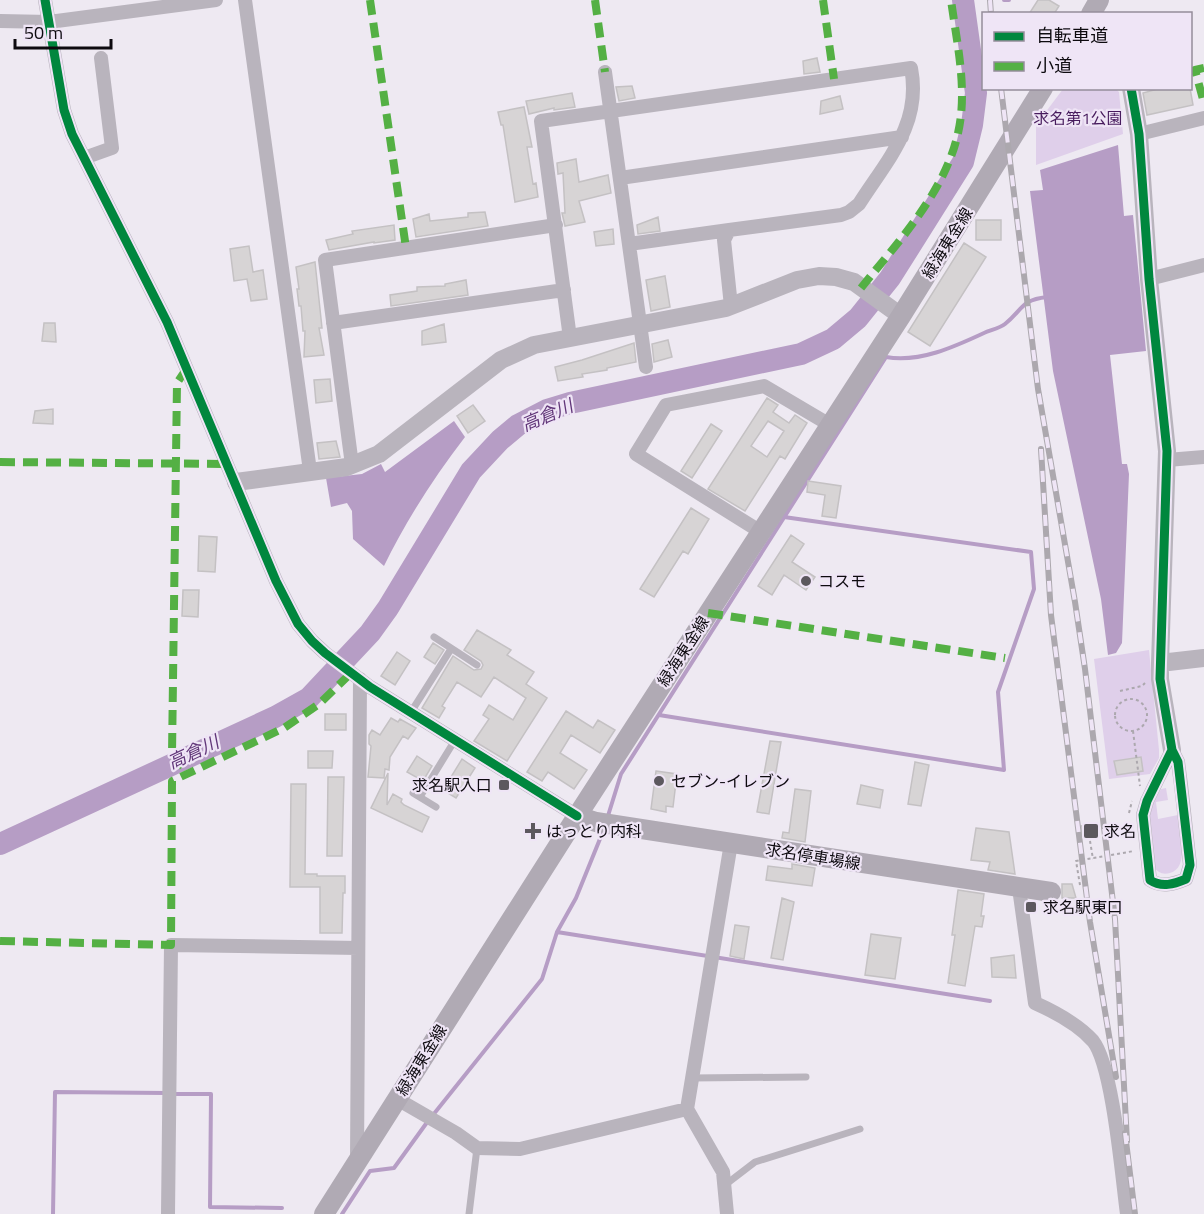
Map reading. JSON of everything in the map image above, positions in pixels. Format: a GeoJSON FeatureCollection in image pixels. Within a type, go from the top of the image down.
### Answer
{"type":"FeatureCollection","features":[{"type":"Feature","properties":{"kind":"main road","name":"緑海東金線"},"geometry":{"type":"LineString","coordinates":[[324,1214],[577,816],[830,426],[895,311],[1042,90]]}},
{"type":"Feature","properties":{"kind":"main road","name":"求名停車場線"},"geometry":{"type":"LineString","coordinates":[[577,816],[596,822],[1051,892]]}},
{"type":"Feature","properties":{"kind":"street"},"geometry":{"type":"LineString","coordinates":[[45,0],[64,110],[72,134],[167,322],[276,581],[298,624],[325,653],[360,679],[577,816]]}},
{"type":"Feature","properties":{"kind":"street"},"geometry":{"type":"LineString","coordinates":[[0,21],[48,22],[216,0]]}},
{"type":"Feature","properties":{"kind":"street"},"geometry":{"type":"LineString","coordinates":[[245,0],[309,471]]}},
{"type":"Feature","properties":{"kind":"street"},"geometry":{"type":"LineString","coordinates":[[84,158],[112,148],[101,58]]}},
{"type":"Feature","properties":{"kind":"street"},"geometry":{"type":"LineString","coordinates":[[570,338],[541,121],[911,68],[915,84],[913,107],[906,130],[859,204],[849,212],[629,244]]}},
{"type":"Feature","properties":{"kind":"street"},"geometry":{"type":"LineString","coordinates":[[605,72],[646,367]]}},
{"type":"Feature","properties":{"kind":"street"},"geometry":{"type":"LineString","coordinates":[[1131,90],[1139,134],[1149,279],[1167,460],[1160,679],[1172,750],[1178,762],[1190,865],[1186,879],[1174,884],[1157,884],[1150,880],[1143,815],[1147,801],[1172,750]]}},
{"type":"Feature","properties":{"kind":"street"},"geometry":{"type":"LineString","coordinates":[[1139,134],[1204,118]]}},
{"type":"Feature","properties":{"kind":"street"},"geometry":{"type":"LineString","coordinates":[[620,178],[902,137]]}},
{"type":"Feature","properties":{"kind":"street"},"geometry":{"type":"LineString","coordinates":[[352,465],[324,260],[556,225]]}},
{"type":"Feature","properties":{"kind":"street"},"geometry":{"type":"LineString","coordinates":[[729,230],[724,240],[731,306]]}},
{"type":"Feature","properties":{"kind":"street"},"geometry":{"type":"LineString","coordinates":[[1149,279],[1204,265]]}},
{"type":"Feature","properties":{"kind":"street"},"geometry":{"type":"LineString","coordinates":[[236,482],[352,465],[379,454],[501,360],[534,345],[731,306],[797,280],[819,276],[836,277],[854,282],[895,311]]}},
{"type":"Feature","properties":{"kind":"street"},"geometry":{"type":"LineString","coordinates":[[333,323],[564,290]]}},
{"type":"Feature","properties":{"kind":"street"},"geometry":{"type":"LineString","coordinates":[[761,532],[636,454],[666,405],[764,386],[830,426]]}},
{"type":"Feature","properties":{"kind":"street"},"geometry":{"type":"LineString","coordinates":[[1167,460],[1204,457]]}},
{"type":"Feature","properties":{"kind":"street"},"geometry":{"type":"LineString","coordinates":[[1160,663],[1204,658]]}},
{"type":"Feature","properties":{"kind":"street"},"geometry":{"type":"LineString","coordinates":[[357,1163],[360,679]]}},
{"type":"Feature","properties":{"kind":"street"},"geometry":{"type":"LineString","coordinates":[[727,1214],[723,1172],[687,1109],[731,843]]}},
{"type":"Feature","properties":{"kind":"street"},"geometry":{"type":"LineString","coordinates":[[1019,888],[1035,1003],[1052,1011],[1080,1030],[1093,1042],[1104,1061],[1118,1141],[1127,1214]]}},
{"type":"Feature","properties":{"kind":"street"},"geometry":{"type":"LineString","coordinates":[[168,1214],[171,945],[358,948]]}},
{"type":"Feature","properties":{"kind":"street"},"geometry":{"type":"LineString","coordinates":[[397,1099],[456,1133],[477,1148],[520,1149],[687,1109]]}},
{"type":"Feature","properties":{"kind":"lane"},"geometry":{"type":"LineString","coordinates":[[434,637],[477,665]]}},
{"type":"Feature","properties":{"kind":"lane"},"geometry":{"type":"LineString","coordinates":[[411,712],[451,649]]}},
{"type":"Feature","properties":{"kind":"lane"},"geometry":{"type":"LineString","coordinates":[[436,807],[417,795],[455,740]]}},
{"type":"Feature","properties":{"kind":"lane"},"geometry":{"type":"LineString","coordinates":[[691,1078],[806,1077]]}},
{"type":"Feature","properties":{"kind":"lane"},"geometry":{"type":"LineString","coordinates":[[725,1185],[755,1162],[860,1129]]}},
{"type":"Feature","properties":{"kind":"lane"},"geometry":{"type":"LineString","coordinates":[[469,1214],[477,1148]]}},
{"type":"Feature","properties":{"kind":"path"},"geometry":{"type":"LineString","coordinates":[[1129,699],[1143,704],[1147,713],[1145,723],[1138,730],[1133,731],[1119,726],[1115,717],[1120,703],[1129,699]]}},
{"type":"Feature","properties":{"kind":"path"},"geometry":{"type":"LineString","coordinates":[[1130,817],[1129,808],[1140,787],[1133,731]]}},
{"type":"Feature","properties":{"kind":"path"},"geometry":{"type":"LineString","coordinates":[[1090,841],[1093,859]]}},
{"type":"Feature","properties":{"kind":"path"},"geometry":{"type":"LineString","coordinates":[[1080,885],[1076,861],[1134,853]]}},
{"type":"Feature","properties":{"kind":"green space","name":"求名第1公園"},"geometry":{"type":"Polygon","coordinates":[[[1062,90],[1117,90],[1119,92],[1123,134],[1036,165],[1036,125],[1062,90]]]}},
{"type":"Feature","properties":{"kind":"green space"},"geometry":{"type":"Polygon","coordinates":[[[1149,650],[1159,758],[1150,774],[1109,779],[1094,659],[1149,650]]]}},
{"type":"Feature","properties":{"kind":"green space"},"geometry":{"type":"Polygon","coordinates":[[[1166,788],[1168,800],[1156,802],[1158,819],[1178,815],[1182,856],[1176,870],[1165,874],[1153,867],[1149,811],[1161,789],[1166,788]]]}},
{"type":"Feature","properties":{"kind":"shaded area"},"geometry":{"type":"Polygon","coordinates":[[[1118,145],[1124,216],[1133,215],[1146,351],[1110,355],[1122,464],[1127,464],[1129,474],[1122,643],[1116,653],[1108,655],[1101,599],[1053,371],[1030,191],[1043,190],[1040,170],[1118,145]]]}},
{"type":"Feature","properties":{"kind":"shaded area"},"geometry":{"type":"Polygon","coordinates":[[[454,421],[465,437],[421,500],[384,566],[353,539],[352,511],[347,503],[331,507],[326,478],[362,474],[381,464],[385,472],[454,421]]]}},
{"type":"Feature","properties":{"kind":"building"},"geometry":{"type":"Polygon","coordinates":[[[1038,0],[1049,0],[1059,6],[1055,12],[1030,12],[1038,0]]]}},
{"type":"Feature","properties":{"kind":"building"},"geometry":{"type":"Polygon","coordinates":[[[817,58],[820,72],[804,74],[803,61],[817,58]]]}},
{"type":"Feature","properties":{"kind":"building"},"geometry":{"type":"Polygon","coordinates":[[[632,86],[635,98],[619,101],[616,87],[632,86]]]}},
{"type":"Feature","properties":{"kind":"building"},"geometry":{"type":"Polygon","coordinates":[[[1154,90],[1190,90],[1193,105],[1147,115],[1143,93],[1154,90]]]}},
{"type":"Feature","properties":{"kind":"building"},"geometry":{"type":"Polygon","coordinates":[[[572,93],[575,107],[554,110],[554,108],[529,114],[526,101],[572,93]]]}},
{"type":"Feature","properties":{"kind":"building"},"geometry":{"type":"Polygon","coordinates":[[[840,96],[843,109],[820,114],[821,101],[840,96]]]}},
{"type":"Feature","properties":{"kind":"building"},"geometry":{"type":"Polygon","coordinates":[[[524,107],[532,147],[527,147],[533,184],[536,183],[538,197],[515,202],[503,125],[501,125],[498,112],[524,107]]]}},
{"type":"Feature","properties":{"kind":"building"},"geometry":{"type":"Polygon","coordinates":[[[576,159],[579,182],[608,175],[611,193],[579,201],[585,222],[565,226],[562,213],[565,213],[563,173],[558,174],[557,163],[576,159]]]}},
{"type":"Feature","properties":{"kind":"building"},"geometry":{"type":"Polygon","coordinates":[[[485,212],[488,226],[416,237],[413,219],[429,214],[430,221],[468,217],[468,213],[485,212]]]}},
{"type":"Feature","properties":{"kind":"building"},"geometry":{"type":"Polygon","coordinates":[[[658,217],[660,231],[638,234],[637,225],[658,217]]]}},
{"type":"Feature","properties":{"kind":"building"},"geometry":{"type":"Polygon","coordinates":[[[976,220],[1001,220],[1001,240],[976,240],[976,220]]]}},
{"type":"Feature","properties":{"kind":"building"},"geometry":{"type":"Polygon","coordinates":[[[394,225],[395,240],[329,250],[326,240],[353,234],[352,231],[394,225]]]}},
{"type":"Feature","properties":{"kind":"building"},"geometry":{"type":"Polygon","coordinates":[[[613,229],[614,244],[596,246],[594,232],[613,229]]]}},
{"type":"Feature","properties":{"kind":"building"},"geometry":{"type":"Polygon","coordinates":[[[964,243],[986,257],[930,346],[908,332],[964,243]]]}},
{"type":"Feature","properties":{"kind":"building"},"geometry":{"type":"Polygon","coordinates":[[[249,246],[253,272],[263,270],[267,299],[251,301],[247,279],[234,281],[230,249],[249,246]]]}},
{"type":"Feature","properties":{"kind":"building"},"geometry":{"type":"Polygon","coordinates":[[[315,262],[322,328],[319,328],[324,355],[304,357],[305,331],[303,331],[301,306],[299,306],[296,267],[315,262]]]}},
{"type":"Feature","properties":{"kind":"building"},"geometry":{"type":"Polygon","coordinates":[[[665,276],[670,307],[651,311],[646,280],[665,276]]]}},
{"type":"Feature","properties":{"kind":"building"},"geometry":{"type":"Polygon","coordinates":[[[466,280],[468,295],[391,306],[390,295],[417,291],[417,287],[445,286],[445,284],[466,280]]]}},
{"type":"Feature","properties":{"kind":"building"},"geometry":{"type":"Polygon","coordinates":[[[44,323],[55,323],[56,342],[42,341],[44,323]]]}},
{"type":"Feature","properties":{"kind":"building"},"geometry":{"type":"Polygon","coordinates":[[[444,324],[446,342],[422,345],[422,331],[444,324]]]}},
{"type":"Feature","properties":{"kind":"building"},"geometry":{"type":"Polygon","coordinates":[[[668,340],[672,357],[654,362],[652,344],[668,340]]]}},
{"type":"Feature","properties":{"kind":"building"},"geometry":{"type":"Polygon","coordinates":[[[634,343],[636,362],[582,374],[583,377],[558,381],[555,367],[634,343]]]}},
{"type":"Feature","properties":{"kind":"building"},"geometry":{"type":"Polygon","coordinates":[[[330,379],[332,401],[316,403],[314,380],[330,379]]]}},
{"type":"Feature","properties":{"kind":"building"},"geometry":{"type":"Polygon","coordinates":[[[767,398],[778,405],[773,412],[789,423],[795,415],[807,423],[785,459],[780,456],[745,511],[708,489],[767,398]],[[768,421],[751,446],[767,457],[784,431],[768,421]]]}},
{"type":"Feature","properties":{"kind":"building"},"geometry":{"type":"Polygon","coordinates":[[[473,405],[485,421],[468,433],[457,416],[473,405]]]}},
{"type":"Feature","properties":{"kind":"building"},"geometry":{"type":"Polygon","coordinates":[[[53,409],[53,424],[33,423],[35,411],[53,409]]]}},
{"type":"Feature","properties":{"kind":"building"},"geometry":{"type":"Polygon","coordinates":[[[711,424],[722,431],[692,478],[681,471],[711,424]]]}},
{"type":"Feature","properties":{"kind":"building"},"geometry":{"type":"Polygon","coordinates":[[[336,441],[340,457],[319,459],[317,443],[336,441]]]}},
{"type":"Feature","properties":{"kind":"building"},"geometry":{"type":"Polygon","coordinates":[[[808,481],[841,486],[836,518],[822,516],[825,495],[807,492],[808,481]]]}},
{"type":"Feature","properties":{"kind":"building"},"geometry":{"type":"Polygon","coordinates":[[[691,508],[709,519],[688,554],[683,551],[654,597],[640,589],[691,508]]]}},
{"type":"Feature","properties":{"kind":"building"},"geometry":{"type":"Polygon","coordinates":[[[791,535],[804,544],[792,562],[815,577],[806,590],[784,575],[772,595],[758,586],[791,535]]]}},
{"type":"Feature","properties":{"kind":"building"},"geometry":{"type":"Polygon","coordinates":[[[199,536],[217,537],[215,572],[198,571],[199,536]]]}},
{"type":"Feature","properties":{"kind":"building"},"geometry":{"type":"Polygon","coordinates":[[[183,590],[199,590],[198,617],[182,616],[183,590]]]}},
{"type":"Feature","properties":{"kind":"building"},"geometry":{"type":"Polygon","coordinates":[[[477,630],[511,650],[507,655],[534,672],[526,684],[547,698],[507,761],[474,741],[489,719],[483,715],[489,705],[513,720],[526,698],[494,677],[481,697],[457,682],[442,706],[445,708],[439,718],[422,708],[453,656],[474,670],[481,669],[483,665],[481,661],[464,650],[477,630]]]}},
{"type":"Feature","properties":{"kind":"building"},"geometry":{"type":"Polygon","coordinates":[[[433,643],[444,650],[435,664],[424,657],[433,643]]]}},
{"type":"Feature","properties":{"kind":"building"},"geometry":{"type":"Polygon","coordinates":[[[397,652],[410,661],[395,685],[381,676],[397,652]]]}},
{"type":"Feature","properties":{"kind":"building"},"geometry":{"type":"Polygon","coordinates":[[[566,711],[593,728],[598,720],[615,730],[600,753],[571,735],[560,753],[587,770],[574,789],[548,772],[542,781],[527,772],[566,711]]]}},
{"type":"Feature","properties":{"kind":"building"},"geometry":{"type":"Polygon","coordinates":[[[325,714],[346,714],[346,730],[325,730],[325,714]]]}},
{"type":"Feature","properties":{"kind":"building"},"geometry":{"type":"Polygon","coordinates":[[[391,718],[398,722],[400,719],[416,728],[408,739],[403,736],[390,757],[389,770],[385,769],[384,778],[368,777],[371,746],[369,735],[372,730],[380,735],[391,718]]]}},
{"type":"Feature","properties":{"kind":"building"},"geometry":{"type":"Polygon","coordinates":[[[770,741],[781,742],[769,814],[757,812],[770,741]]]}},
{"type":"Feature","properties":{"kind":"building"},"geometry":{"type":"Polygon","coordinates":[[[308,751],[333,751],[332,768],[308,768],[308,751]]]}},
{"type":"Feature","properties":{"kind":"building"},"geometry":{"type":"Polygon","coordinates":[[[417,756],[432,766],[423,781],[407,772],[417,756]]]}},
{"type":"Feature","properties":{"kind":"building"},"geometry":{"type":"Polygon","coordinates":[[[1141,757],[1143,771],[1117,775],[1114,761],[1141,757]]]}},
{"type":"Feature","properties":{"kind":"building"},"geometry":{"type":"Polygon","coordinates":[[[462,759],[475,768],[456,798],[443,790],[462,759]]]}},
{"type":"Feature","properties":{"kind":"building"},"geometry":{"type":"Polygon","coordinates":[[[915,762],[929,765],[921,806],[908,804],[915,762]]]}},
{"type":"Feature","properties":{"kind":"building"},"geometry":{"type":"Polygon","coordinates":[[[656,771],[677,774],[673,807],[666,806],[666,812],[651,809],[656,771]]]}},
{"type":"Feature","properties":{"kind":"building"},"geometry":{"type":"Polygon","coordinates":[[[388,773],[387,805],[393,794],[402,799],[401,802],[404,805],[429,817],[422,832],[371,808],[388,773]]]}},
{"type":"Feature","properties":{"kind":"building"},"geometry":{"type":"Polygon","coordinates":[[[328,777],[344,777],[342,856],[327,856],[328,777]]]}},
{"type":"Feature","properties":{"kind":"building"},"geometry":{"type":"Polygon","coordinates":[[[291,784],[306,784],[305,874],[345,876],[342,933],[320,933],[320,887],[290,887],[291,784]]]}},
{"type":"Feature","properties":{"kind":"building"},"geometry":{"type":"Polygon","coordinates":[[[861,785],[883,790],[880,808],[857,804],[861,785]]]}},
{"type":"Feature","properties":{"kind":"building"},"geometry":{"type":"Polygon","coordinates":[[[795,789],[811,791],[805,842],[782,838],[783,832],[789,833],[795,789]]]}},
{"type":"Feature","properties":{"kind":"building"},"geometry":{"type":"Polygon","coordinates":[[[1092,825],[1093,835],[1081,836],[1081,826],[1092,825]]]}},
{"type":"Feature","properties":{"kind":"building"},"geometry":{"type":"Polygon","coordinates":[[[976,828],[1009,832],[1015,874],[988,870],[990,862],[971,860],[976,828]]]}},
{"type":"Feature","properties":{"kind":"building"},"geometry":{"type":"Polygon","coordinates":[[[792,864],[815,868],[812,886],[766,880],[768,866],[792,869],[792,864]]]}},
{"type":"Feature","properties":{"kind":"building"},"geometry":{"type":"Polygon","coordinates":[[[1062,884],[1072,884],[1076,898],[1062,898],[1062,884]]]}},
{"type":"Feature","properties":{"kind":"building"},"geometry":{"type":"Polygon","coordinates":[[[958,890],[984,894],[982,927],[975,926],[965,986],[948,983],[955,935],[952,935],[958,890]]]}},
{"type":"Feature","properties":{"kind":"building"},"geometry":{"type":"Polygon","coordinates":[[[782,898],[794,902],[783,960],[771,958],[782,898]]]}},
{"type":"Feature","properties":{"kind":"building"},"geometry":{"type":"Polygon","coordinates":[[[735,925],[749,927],[744,959],[730,956],[735,925]]]}},
{"type":"Feature","properties":{"kind":"building"},"geometry":{"type":"Polygon","coordinates":[[[871,934],[901,938],[895,979],[865,975],[871,934]]]}},
{"type":"Feature","properties":{"kind":"building"},"geometry":{"type":"Polygon","coordinates":[[[1014,955],[1016,978],[992,977],[991,958],[1014,955]]]}},
{"type":"Feature","properties":{"kind":"waterway","name":"高倉川"},"geometry":{"type":"LineString","coordinates":[[0,844],[275,717],[309,698],[370,633],[388,608],[471,471],[500,440],[518,425],[547,410],[570,403],[801,354],[833,339],[858,318],[890,278],[963,162],[972,125],[976,93],[963,0]]}},
{"type":"Feature","properties":{"kind":"waterway"},"geometry":{"type":"LineString","coordinates":[[1004,0],[1009,0]]}},
{"type":"Feature","properties":{"kind":"waterway"},"geometry":{"type":"LineString","coordinates":[[607,819],[621,774],[886,357],[911,358],[949,348],[1001,327],[1027,303],[1047,297]]}},
{"type":"Feature","properties":{"kind":"waterway"},"geometry":{"type":"LineString","coordinates":[[659,715],[1004,770],[998,692],[1034,589],[1031,552],[784,517]]}},
{"type":"Feature","properties":{"kind":"waterway"},"geometry":{"type":"LineString","coordinates":[[604,829],[576,898],[557,932],[990,1001]]}},
{"type":"Feature","properties":{"kind":"waterway"},"geometry":{"type":"LineString","coordinates":[[433,1115],[542,979],[557,932]]}},
{"type":"Feature","properties":{"kind":"waterway"},"geometry":{"type":"LineString","coordinates":[[53,1214],[55,1092],[166,1093]]}},
{"type":"Feature","properties":{"kind":"waterway"},"geometry":{"type":"LineString","coordinates":[[173,1094],[211,1094],[210,1207],[282,1208]]}},
{"type":"Feature","properties":{"kind":"waterway"},"geometry":{"type":"LineString","coordinates":[[342,1214],[370,1171],[394,1168],[428,1121]]}},
{"type":"Feature","properties":{"kind":"railway"},"geometry":{"type":"LineString","coordinates":[[990,0],[991,12]]}},
{"type":"Feature","properties":{"kind":"railway"},"geometry":{"type":"LineString","coordinates":[[1001,90],[1038,389],[1085,669],[1115,919],[1127,1141]]}},
{"type":"Feature","properties":{"kind":"railway"},"geometry":{"type":"LineString","coordinates":[[1041,449],[1051,615],[1090,922],[1116,1077]]}},
{"type":"Feature","properties":{"kind":"railway"},"geometry":{"type":"LineString","coordinates":[[1125,1133],[1135,1214]]}},
{"type":"Feature","properties":{"kind":"marked path"},"geometry":{"type":"LineString","coordinates":[[370,0],[406,248]]}},
{"type":"Feature","properties":{"kind":"marked path"},"geometry":{"type":"LineString","coordinates":[[595,0],[605,72]]}},
{"type":"Feature","properties":{"kind":"marked path"},"geometry":{"type":"LineString","coordinates":[[823,0],[834,79]]}},
{"type":"Feature","properties":{"kind":"marked path"},"geometry":{"type":"LineString","coordinates":[[861,288],[924,208],[948,164],[956,140],[961,115],[962,86],[951,0]]}},
{"type":"Feature","properties":{"kind":"marked path"},"geometry":{"type":"LineString","coordinates":[[1204,68],[1195,70],[1204,103]]}},
{"type":"Feature","properties":{"kind":"marked path"},"geometry":{"type":"LineString","coordinates":[[187,368],[177,383],[172,754],[189,774]]}},
{"type":"Feature","properties":{"kind":"marked path"},"geometry":{"type":"LineString","coordinates":[[0,462],[228,464]]}},
{"type":"Feature","properties":{"kind":"marked path"},"geometry":{"type":"LineString","coordinates":[[708,613],[1005,658]]}},
{"type":"Feature","properties":{"kind":"marked path"},"geometry":{"type":"LineString","coordinates":[[0,941],[171,945],[172,781],[284,728],[319,704],[351,673]]}},
{"type":"Feature","properties":{"kind":"cycle path"},"geometry":{"type":"LineString","coordinates":[[45,0],[64,110],[72,134],[167,322],[276,581],[298,624],[325,653],[370,687],[577,816]]}},
{"type":"Feature","properties":{"kind":"cycle path"},"geometry":{"type":"LineString","coordinates":[[1131,90],[1139,134],[1149,279],[1167,451],[1160,679],[1172,750]]}},
{"type":"Feature","properties":{"kind":"cycle path"},"geometry":{"type":"LineString","coordinates":[[1172,750],[1178,762],[1190,865],[1186,879],[1164,885],[1150,880],[1143,815],[1147,801],[1172,750]]}},
{"type":"Feature","properties":{"kind":"place","name":"コスモ"},"geometry":{"type":"Point","coordinates":[806,581]}},
{"type":"Feature","properties":{"kind":"place","name":"セブン-イレブン"},"geometry":{"type":"Point","coordinates":[659,781]}},
{"type":"Feature","properties":{"kind":"place","name":"求名駅入口"},"geometry":{"type":"Point","coordinates":[504,785]}},
{"type":"Feature","properties":{"kind":"place","name":"はっとり内科"},"geometry":{"type":"Point","coordinates":[533,831]}},
{"type":"Feature","properties":{"kind":"place","name":"求名"},"geometry":{"type":"Point","coordinates":[1091,831]}},
{"type":"Feature","properties":{"kind":"place","name":"求名駅東口"},"geometry":{"type":"Point","coordinates":[1031,907]}}]}
